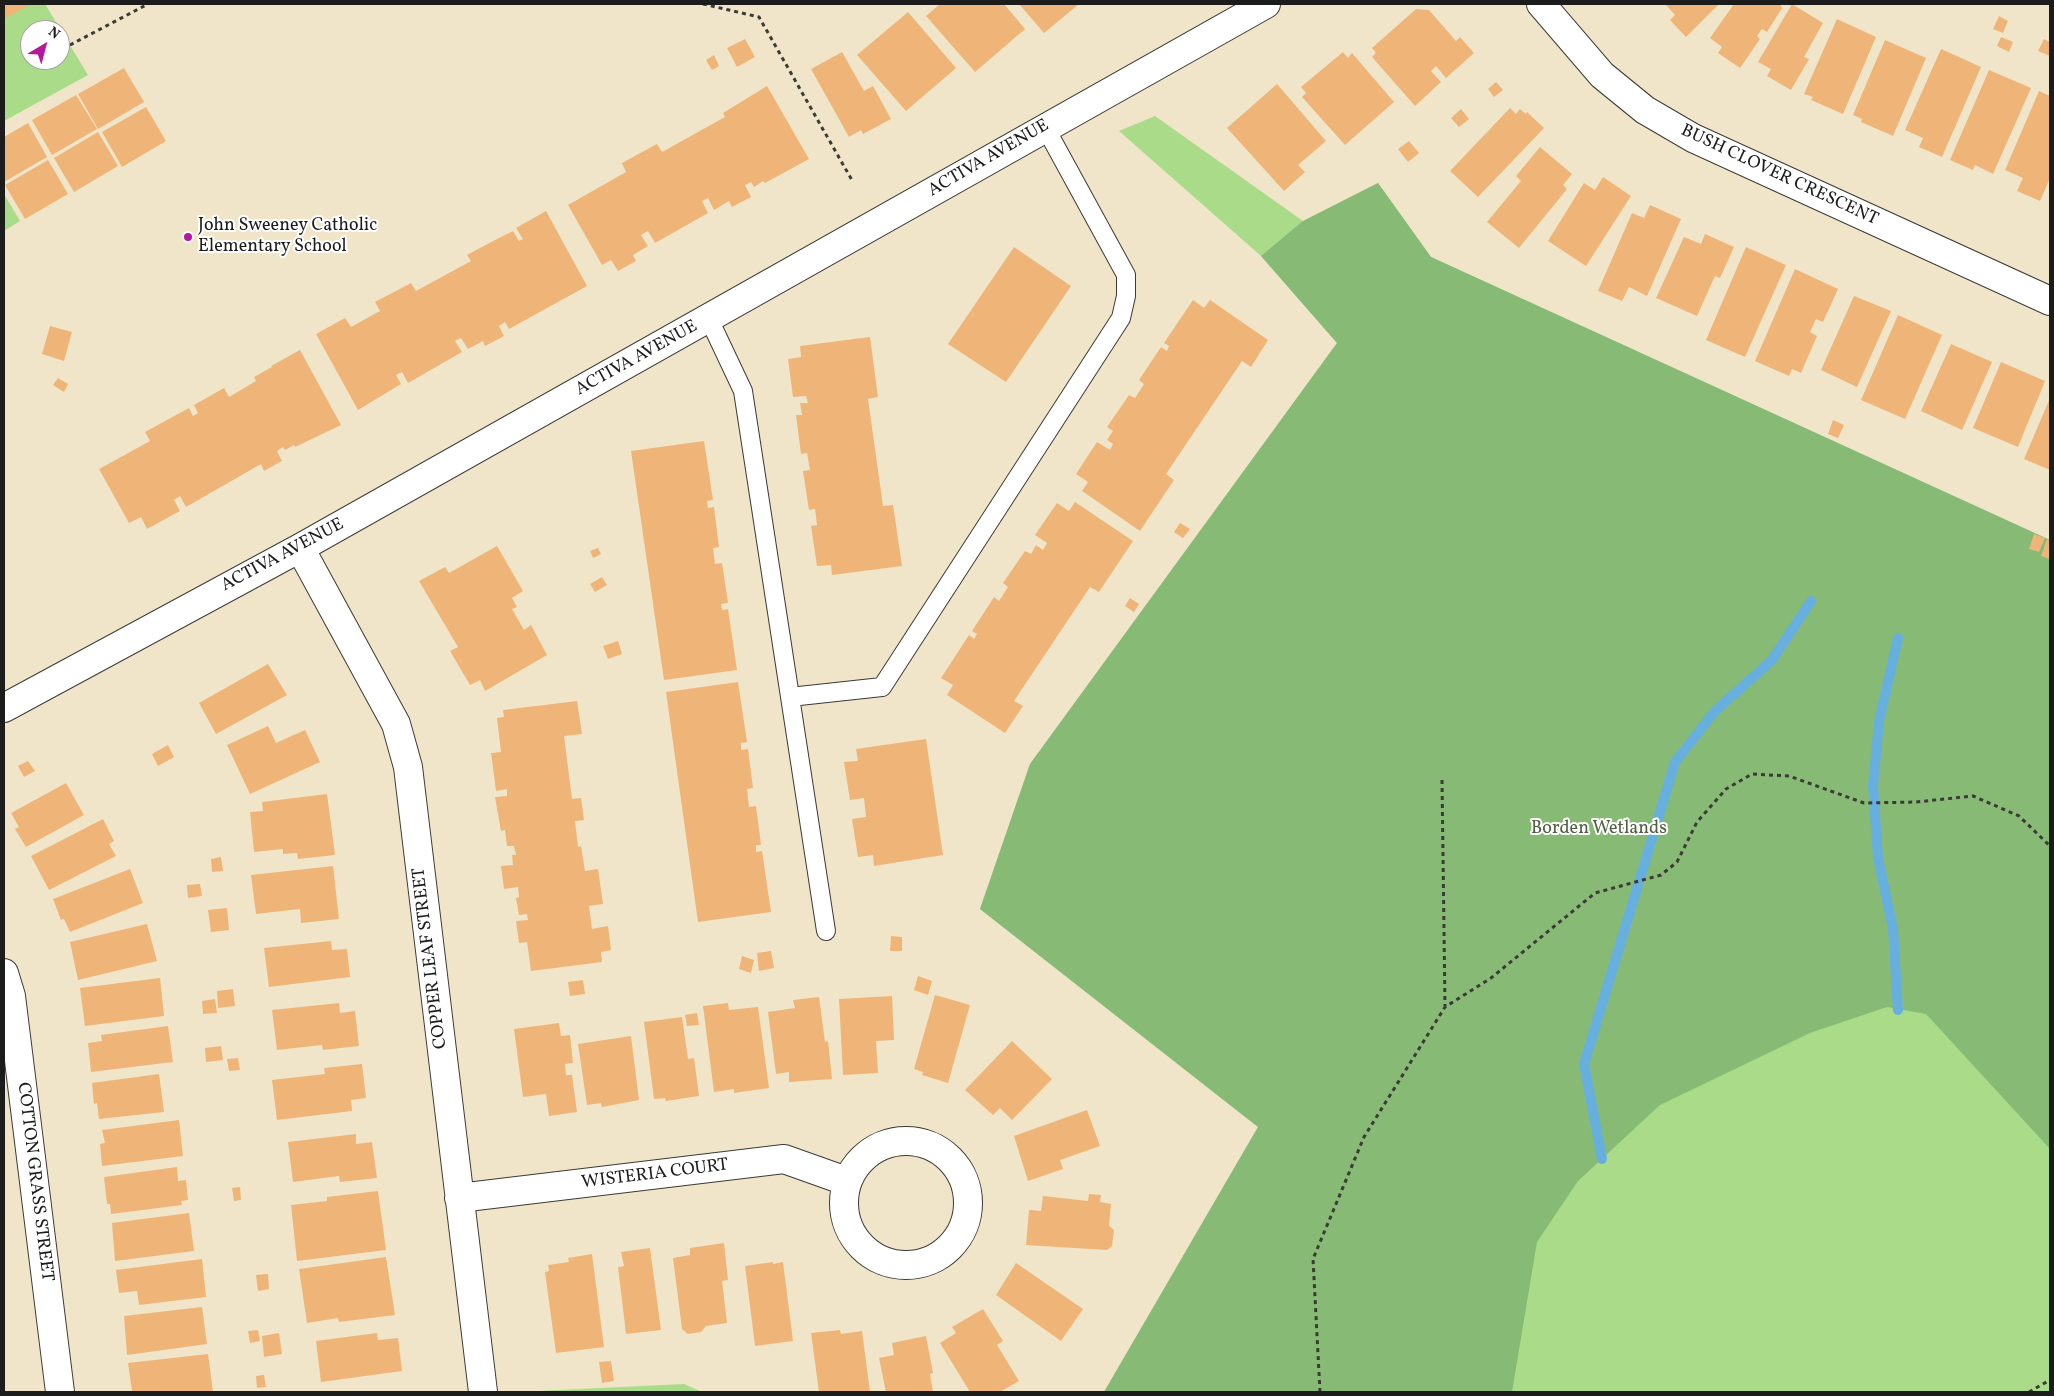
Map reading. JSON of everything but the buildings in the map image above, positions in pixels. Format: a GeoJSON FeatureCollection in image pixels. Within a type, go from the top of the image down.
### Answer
{"type":"FeatureCollection","features":[{"type":"Feature","properties":{"kind":"street","name":"ACTIVA AVENUE"},"geometry":{"type":"LineString","coordinates":[[4,708],[300,548],[709,319],[1044,127],[1266,4]]}},
{"type":"Feature","properties":{"kind":"street","name":"BUSH CLOVER CRESCENT"},"geometry":{"type":"LineString","coordinates":[[1541,4],[1602,75],[1645,110],[1693,138],[2050,301]]}},
{"type":"Feature","properties":{"kind":"street","name":"COPPER LEAF STREET"},"geometry":{"type":"LineString","coordinates":[[300,548],[396,724],[408,766],[483,1392]]}},
{"type":"Feature","properties":{"kind":"street","name":"COTTON GRASS STREET"},"geometry":{"type":"LineString","coordinates":[[4,973],[11,996],[60,1392]]}},
{"type":"Feature","properties":{"kind":"street"},"geometry":{"type":"LineString","coordinates":[[910,1140],[931,1145],[949,1156],[964,1177],[969,1194],[968,1216],[953,1246],[935,1259],[914,1265],[896,1265],[876,1258],[858,1242],[844,1216],[843,1203],[846,1182],[863,1156],[882,1145],[910,1140]]}},
{"type":"Feature","properties":{"kind":"street","name":"WISTERIA COURT"},"geometry":{"type":"LineString","coordinates":[[459,1198],[784,1159],[846,1182]]}},
{"type":"Feature","properties":{"kind":"lane"},"geometry":{"type":"LineString","coordinates":[[790,697],[882,687],[1121,318],[1126,296],[1126,275],[1044,127]]}},
{"type":"Feature","properties":{"kind":"lane"},"geometry":{"type":"LineString","coordinates":[[709,319],[744,391],[826,931]]}},
{"type":"Feature","properties":{"kind":"path"},"geometry":{"type":"LineString","coordinates":[[70,45],[148,4]]}},
{"type":"Feature","properties":{"kind":"path"},"geometry":{"type":"LineString","coordinates":[[703,4],[759,17],[853,182]]}},
{"type":"Feature","properties":{"kind":"path"},"geometry":{"type":"LineString","coordinates":[[1320,1392],[1313,1260],[1364,1138],[1445,1007],[1490,978],[1595,893],[1661,875],[1677,862],[1697,822],[1726,789],[1752,774],[1789,776],[1864,803],[1973,796],[2019,816],[2050,846]]}},
{"type":"Feature","properties":{"kind":"path"},"geometry":{"type":"LineString","coordinates":[[1442,780],[1445,1007]]}},
{"type":"Feature","properties":{"kind":"path"},"geometry":{"type":"LineString","coordinates":[[2030,1392],[2050,1380]]}},
{"type":"Feature","properties":{"kind":"green space"},"geometry":{"type":"Polygon","coordinates":[[[13,4],[45,4],[55,20],[20,20],[20,70],[70,70],[70,45],[88,75],[4,121],[4,9],[13,4]]]}},
{"type":"Feature","properties":{"kind":"green space","name":"Borden Wetlands"},"geometry":{"type":"Polygon","coordinates":[[[1155,116],[1303,221],[1378,183],[1431,257],[2050,540],[2050,1392],[1104,1392],[1258,1127],[980,909],[1030,764],[1337,343],[1261,256],[1119,131],[1155,116]]]}},
{"type":"Feature","properties":{"kind":"green space","name":"Borden Wetlands"},"geometry":{"type":"Polygon","coordinates":[[[1378,183],[1431,257],[2050,540],[2050,1149],[1926,1014],[1887,1007],[1810,1033],[1660,1105],[1578,1181],[1537,1242],[1512,1392],[1104,1392],[1258,1127],[980,909],[1030,764],[1337,343],[1261,256],[1303,221],[1378,183]]]}},
{"type":"Feature","properties":{"kind":"green space"},"geometry":{"type":"Polygon","coordinates":[[[4,194],[20,221],[4,231],[4,194]]]}},
{"type":"Feature","properties":{"kind":"green space"},"geometry":{"type":"Polygon","coordinates":[[[684,1384],[702,1392],[538,1391],[684,1384]]]}},
{"type":"Feature","properties":{"kind":"waterway"},"geometry":{"type":"LineString","coordinates":[[1602,1159],[1584,1064],[1675,762],[1715,711],[1772,660],[1811,601]]}},
{"type":"Feature","properties":{"kind":"waterway"},"geometry":{"type":"LineString","coordinates":[[1898,638],[1879,721],[1873,786],[1878,858],[1893,929],[1898,1010]]}},
{"type":"Feature","properties":{"kind":"place","name":"John Sweeney Catholic Elementary School"},"geometry":{"type":"Point","coordinates":[188,237]}}]}
